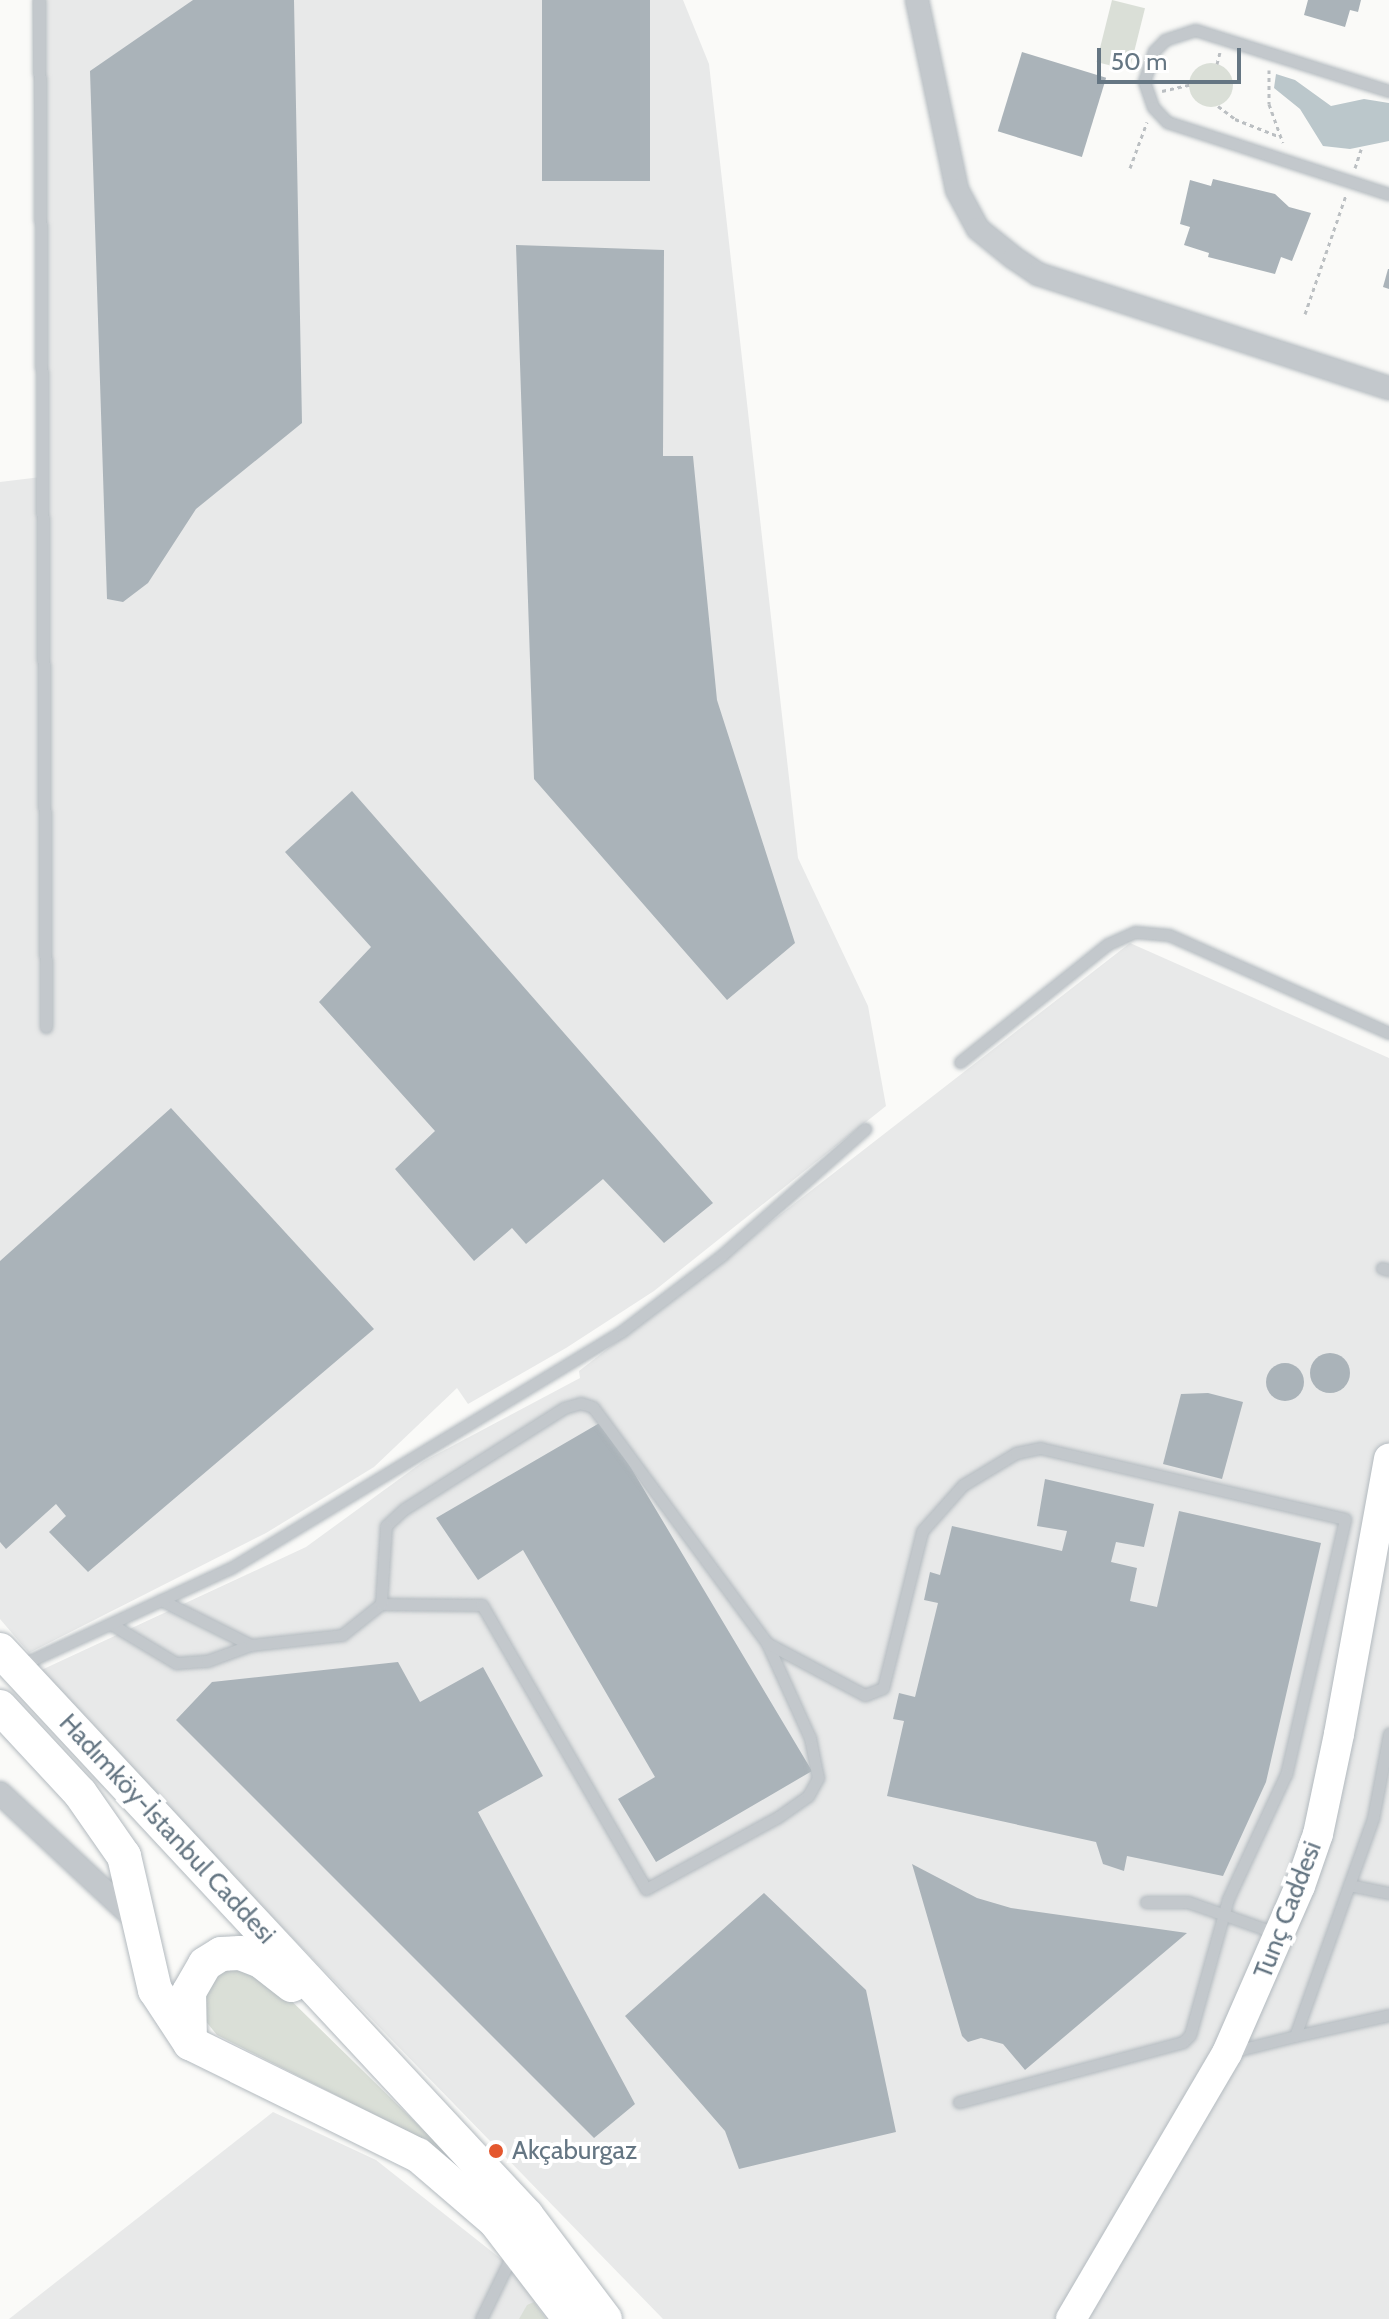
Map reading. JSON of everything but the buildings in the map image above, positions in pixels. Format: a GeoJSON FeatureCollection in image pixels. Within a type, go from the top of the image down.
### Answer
{"type":"FeatureCollection","features":[{"type":"Feature","properties":{"kind":"main road","name":"Tunç Caddesi"},"geometry":{"type":"LineString","coordinates":[[1071,2319],[1227,2053],[1281,1934],[1318,1834],[1389,1458]]}},
{"type":"Feature","properties":{"kind":"main road","name":"Hadımköy-İstanbul Caddesi"},"geometry":{"type":"LineString","coordinates":[[5,1666],[333,2010]]}},
{"type":"Feature","properties":{"kind":"main road","name":"Hadımköy-İstanbul Caddesi"},"geometry":{"type":"LineString","coordinates":[[0,1707],[80,1793],[124,1856],[161,2006],[190,2043]]}},
{"type":"Feature","properties":{"kind":"main road"},"geometry":{"type":"LineString","coordinates":[[570,2319],[516,2247],[453,2183],[392,2138],[190,2043],[189,1992],[205,1964],[221,1954],[240,1953],[261,1961],[333,2010],[527,2216],[605,2319]]}},
{"type":"Feature","properties":{"kind":"street"},"geometry":{"type":"LineString","coordinates":[[917,0],[957,190],[978,229],[1038,274],[1389,388]]}},
{"type":"Feature","properties":{"kind":"street"},"geometry":{"type":"LineString","coordinates":[[0,1793],[142,1926]]}},
{"type":"Feature","properties":{"kind":"lane"},"geometry":{"type":"LineString","coordinates":[[39,0],[46,1027]]}},
{"type":"Feature","properties":{"kind":"lane"},"geometry":{"type":"LineString","coordinates":[[1389,91],[1195,30],[1179,32],[1165,40],[1147,65],[1147,97],[1167,122],[1389,194]]}},
{"type":"Feature","properties":{"kind":"lane"},"geometry":{"type":"LineString","coordinates":[[960,1062],[1108,944],[1135,932],[1169,935],[1389,1033]]}},
{"type":"Feature","properties":{"kind":"lane"},"geometry":{"type":"LineString","coordinates":[[5,1666],[111,1624],[231,1568],[365,1491],[440,1439],[622,1331],[722,1255],[865,1129]]}},
{"type":"Feature","properties":{"kind":"lane"},"geometry":{"type":"LineString","coordinates":[[111,1624],[176,1663],[207,1661],[251,1645],[342,1635],[381,1604],[482,1605],[646,1889],[778,1817],[808,1796],[818,1778],[810,1738],[767,1643],[606,1418],[581,1403],[564,1408],[417,1500],[386,1526],[381,1604]]}},
{"type":"Feature","properties":{"kind":"lane"},"geometry":{"type":"LineString","coordinates":[[767,1643],[865,1695],[883,1688],[922,1531],[963,1485],[1016,1453],[1040,1448],[1345,1519],[1286,1774],[1223,1913],[1194,2024],[1183,2042],[959,2102]]}},
{"type":"Feature","properties":{"kind":"lane"},"geometry":{"type":"LineString","coordinates":[[161,1600],[251,1645]]}},
{"type":"Feature","properties":{"kind":"lane"},"geometry":{"type":"LineString","coordinates":[[1295,2036],[1373,1818],[1389,1734]]}},
{"type":"Feature","properties":{"kind":"lane"},"geometry":{"type":"LineString","coordinates":[[1349,1885],[1389,1893]]}},
{"type":"Feature","properties":{"kind":"lane"},"geometry":{"type":"LineString","coordinates":[[1146,1902],[1188,1902],[1281,1934]]}},
{"type":"Feature","properties":{"kind":"lane"},"geometry":{"type":"LineString","coordinates":[[1227,2053],[1389,2015]]}},
{"type":"Feature","properties":{"kind":"lane"},"geometry":{"type":"LineString","coordinates":[[481,2319],[516,2247]]}},
{"type":"Feature","properties":{"kind":"path"},"geometry":{"type":"LineString","coordinates":[[1272,54],[1269,104],[1293,163]]}},
{"type":"Feature","properties":{"kind":"path"},"geometry":{"type":"LineString","coordinates":[[1218,106],[1235,119],[1280,137]]}},
{"type":"Feature","properties":{"kind":"path"},"geometry":{"type":"LineString","coordinates":[[1305,314],[1361,149]]}},
{"type":"Feature","properties":{"kind":"shaded area"},"geometry":{"type":"Polygon","coordinates":[[[32,0],[683,0],[709,64],[798,858],[868,1006],[886,1106],[654,1291],[566,1348],[468,1404],[457,1388],[374,1467],[266,1533],[29,1653],[0,1619],[0,482],[41,477],[32,0]]]}},
{"type":"Feature","properties":{"kind":"shaded area"},"geometry":{"type":"Polygon","coordinates":[[[1112,0],[1145,8],[1130,70],[1097,62],[1112,0]]]}},
{"type":"Feature","properties":{"kind":"shaded area"},"geometry":{"type":"Polygon","coordinates":[[[1211,63],[1226,70],[1233,85],[1226,100],[1211,107],[1196,100],[1189,85],[1196,70],[1211,63]]]}},
{"type":"Feature","properties":{"kind":"shaded area"},"geometry":{"type":"Polygon","coordinates":[[[1276,74],[1295,80],[1331,106],[1364,99],[1389,103],[1389,141],[1350,149],[1323,146],[1300,109],[1274,88],[1276,74]]]}},
{"type":"Feature","properties":{"kind":"shaded area"},"geometry":{"type":"Polygon","coordinates":[[[1130,943],[1389,1058],[1389,2319],[663,2319],[35,1673],[306,1547],[424,1461],[580,1378],[579,1371],[1130,943]]]}},
{"type":"Feature","properties":{"kind":"shaded area"},"geometry":{"type":"Polygon","coordinates":[[[236,1964],[267,1977],[493,2198],[411,2133],[217,2035],[204,2019],[201,1992],[208,1977],[236,1964]]]}},
{"type":"Feature","properties":{"kind":"shaded area"},"geometry":{"type":"Polygon","coordinates":[[[273,2112],[376,2160],[577,2319],[9,2319],[273,2112]]]}},
{"type":"Feature","properties":{"kind":"shaded area"},"geometry":{"type":"Polygon","coordinates":[[[534,2302],[546,2319],[519,2319],[527,2305],[534,2302]]]}},
{"type":"Feature","properties":{"kind":"place","name":"Akçaburgaz"},"geometry":{"type":"Point","coordinates":[496,2151]}}]}
